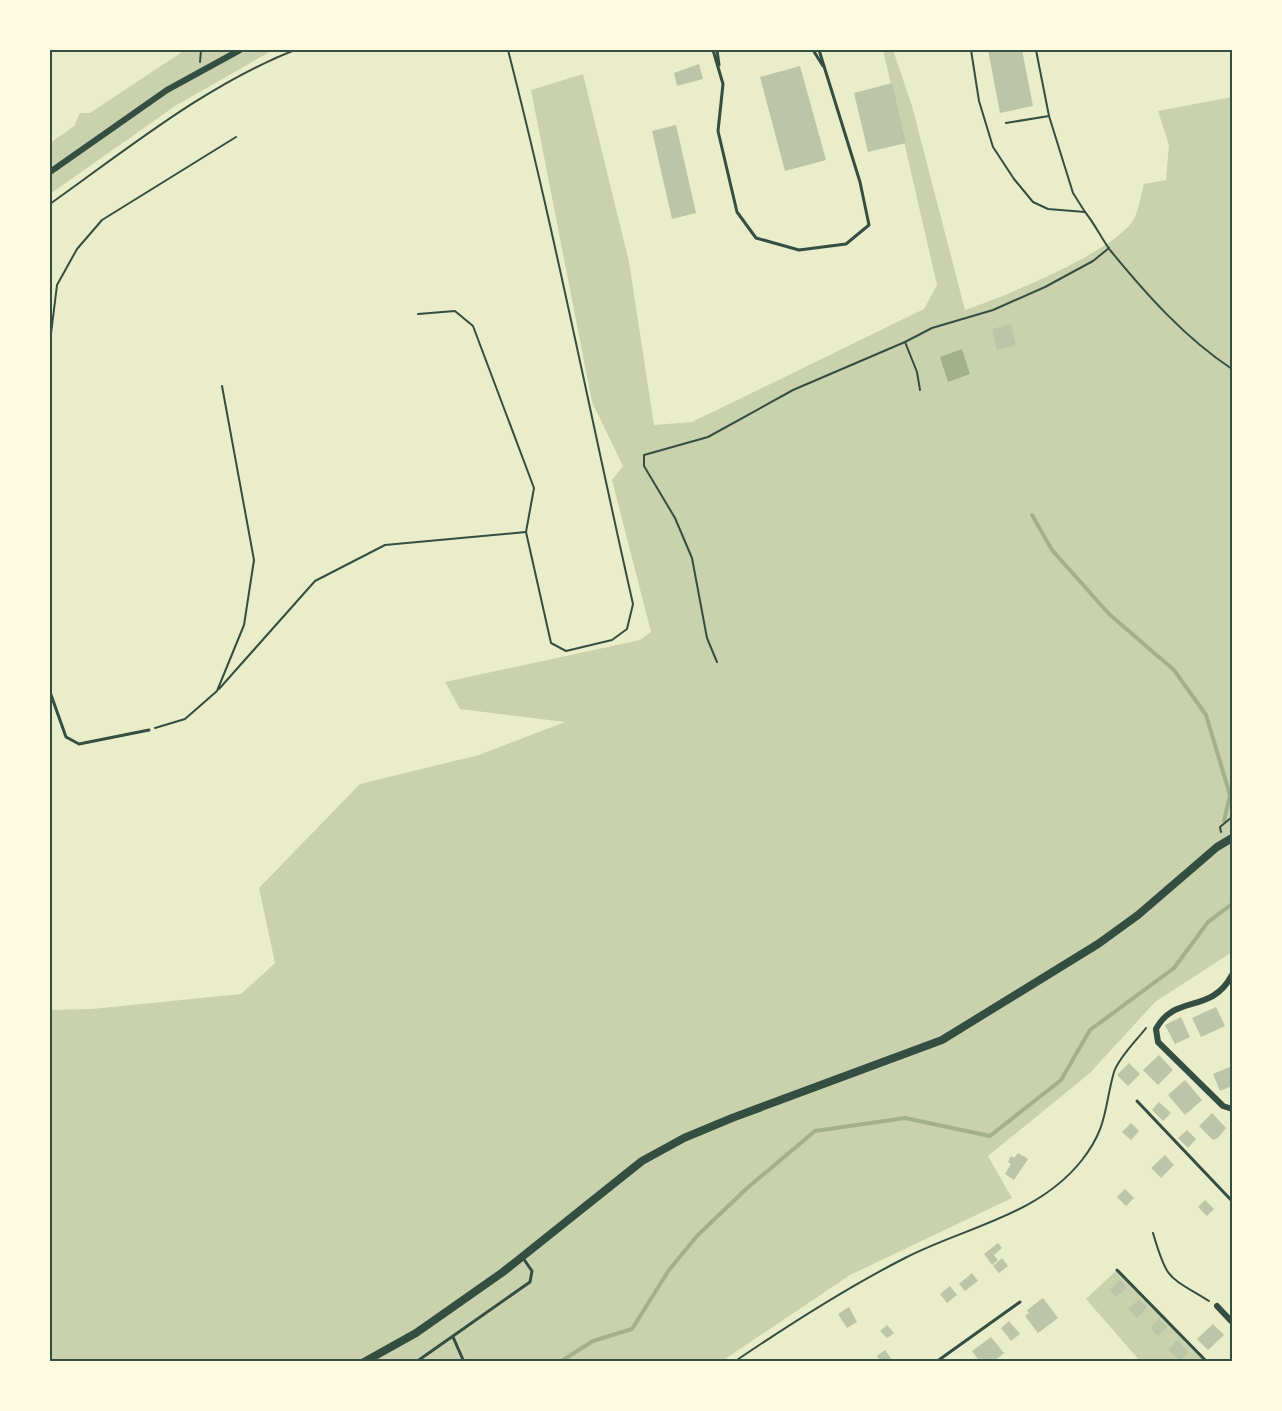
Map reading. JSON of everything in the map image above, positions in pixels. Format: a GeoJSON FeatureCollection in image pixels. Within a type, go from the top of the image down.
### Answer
{"type":"FeatureCollection","features":[{"type":"Feature","properties":{"kind":"main road"},"geometry":{"type":"LineString","coordinates":[[364,1362],[416,1333],[522,1257],[633,1168],[684,1138],[942,1040],[1057,971],[1138,915],[1217,847],[1233,838]]}},
{"type":"Feature","properties":{"kind":"street"},"geometry":{"type":"LineString","coordinates":[[50,172],[167,90],[240,50]]}},
{"type":"Feature","properties":{"kind":"street"},"geometry":{"type":"LineString","coordinates":[[1233,975],[1218,994],[1169,1012],[1156,1029],[1158,1042],[1223,1106],[1233,1109]]}},
{"type":"Feature","properties":{"kind":"street"},"geometry":{"type":"LineString","coordinates":[[1216,1306],[1233,1322]]}},
{"type":"Feature","properties":{"kind":"lane"},"geometry":{"type":"LineString","coordinates":[[716,50],[723,84],[718,131],[737,212],[756,238],[799,250],[846,244],[868,225],[860,182],[819,50]]}},
{"type":"Feature","properties":{"kind":"lane"},"geometry":{"type":"LineString","coordinates":[[813,50],[825,69]]}},
{"type":"Feature","properties":{"kind":"lane"},"geometry":{"type":"LineString","coordinates":[[50,692],[66,738],[79,744],[149,730]]}},
{"type":"Feature","properties":{"kind":"lane"},"geometry":{"type":"LineString","coordinates":[[1137,1101],[1233,1201]]}},
{"type":"Feature","properties":{"kind":"lane"},"geometry":{"type":"LineString","coordinates":[[416,1362],[530,1282],[532,1271],[522,1257]]}},
{"type":"Feature","properties":{"kind":"lane"},"geometry":{"type":"LineString","coordinates":[[1117,1270],[1207,1362]]}},
{"type":"Feature","properties":{"kind":"lane"},"geometry":{"type":"LineString","coordinates":[[936,1362],[1020,1302]]}},
{"type":"Feature","properties":{"kind":"lane"},"geometry":{"type":"LineString","coordinates":[[453,1337],[464,1362]]}},
{"type":"Feature","properties":{"kind":"path"},"geometry":{"type":"LineString","coordinates":[[50,204],[186,107],[295,50]]}},
{"type":"Feature","properties":{"kind":"path"},"geometry":{"type":"LineString","coordinates":[[418,314],[455,311],[473,326],[534,488],[526,532],[551,643],[566,651],[612,640],[627,629],[633,604],[585,394],[558,254],[508,50]]}},
{"type":"Feature","properties":{"kind":"path"},"geometry":{"type":"LineString","coordinates":[[971,50],[979,101],[993,147],[1014,179],[1033,202],[1048,209],[1085,212]]}},
{"type":"Feature","properties":{"kind":"path"},"geometry":{"type":"LineString","coordinates":[[1036,50],[1049,116],[1073,193],[1109,248],[1179,328],[1207,353],[1233,369]]}},
{"type":"Feature","properties":{"kind":"path"},"geometry":{"type":"LineString","coordinates":[[1006,123],[1049,116]]}},
{"type":"Feature","properties":{"kind":"path"},"geometry":{"type":"LineString","coordinates":[[50,342],[57,285],[77,249],[102,220],[236,137]]}},
{"type":"Feature","properties":{"kind":"path"},"geometry":{"type":"LineString","coordinates":[[717,662],[707,638],[692,558],[675,518],[644,466],[644,455],[708,437],[793,390],[932,328],[993,310],[1045,287],[1093,261],[1109,248]]}},
{"type":"Feature","properties":{"kind":"path"},"geometry":{"type":"LineString","coordinates":[[905,342],[917,372],[920,390]]}},
{"type":"Feature","properties":{"kind":"path"},"geometry":{"type":"LineString","coordinates":[[218,691],[244,625],[254,560],[222,386]]}},
{"type":"Feature","properties":{"kind":"path"},"geometry":{"type":"LineString","coordinates":[[149,730],[185,719],[218,691],[315,580],[385,545],[526,532]]}},
{"type":"Feature","properties":{"kind":"path"},"geometry":{"type":"LineString","coordinates":[[1221,834],[1220,827],[1233,817]]}},
{"type":"Feature","properties":{"kind":"path"},"geometry":{"type":"LineString","coordinates":[[734,1362],[855,1284],[956,1234],[1002,1219],[1028,1206],[1060,1183],[1082,1161],[1096,1139],[1107,1114],[1115,1069],[1148,1025]]}},
{"type":"Feature","properties":{"kind":"path"},"geometry":{"type":"LineString","coordinates":[[1153,1233],[1162,1266],[1175,1282],[1216,1306]]}},
{"type":"Feature","properties":{"kind":"shaded area"},"geometry":{"type":"Polygon","coordinates":[[[185,50],[273,50],[175,106],[50,194],[50,143],[74,126],[80,113],[90,113],[185,50]]]}},
{"type":"Feature","properties":{"kind":"shaded area"},"geometry":{"type":"Polygon","coordinates":[[[883,50],[893,50],[912,106],[965,310],[1056,272],[1082,259],[1123,232],[1136,215],[1144,184],[1166,180],[1169,145],[1158,111],[1232,97],[1232,952],[1155,1002],[1090,1073],[988,1156],[1012,1198],[850,1275],[722,1361],[50,1361],[50,1010],[92,1009],[241,994],[275,963],[259,888],[360,784],[479,755],[565,722],[460,709],[445,682],[640,640],[651,632],[612,480],[623,466],[592,402],[531,90],[583,74],[629,262],[654,425],[692,422],[924,309],[937,285],[883,50]]]}},
{"type":"Feature","properties":{"kind":"shaded area"},"geometry":{"type":"Polygon","coordinates":[[[962,349],[970,374],[948,382],[940,357],[962,349]]]}},
{"type":"Feature","properties":{"kind":"shaded area"},"geometry":{"type":"Polygon","coordinates":[[[1118,1269],[1208,1361],[1140,1361],[1086,1299],[1118,1269]]]}},
{"type":"Feature","properties":{"kind":"building"},"geometry":{"type":"Polygon","coordinates":[[[988,50],[1022,50],[1033,106],[1000,113],[988,50]]]}},
{"type":"Feature","properties":{"kind":"building"},"geometry":{"type":"Polygon","coordinates":[[[699,64],[703,79],[677,86],[674,73],[699,64]]]}},
{"type":"Feature","properties":{"kind":"building"},"geometry":{"type":"Polygon","coordinates":[[[800,66],[826,160],[785,171],[760,77],[800,66]]]}},
{"type":"Feature","properties":{"kind":"building"},"geometry":{"type":"Polygon","coordinates":[[[892,83],[906,143],[868,152],[854,93],[892,83]]]}},
{"type":"Feature","properties":{"kind":"building"},"geometry":{"type":"Polygon","coordinates":[[[676,125],[696,213],[672,219],[652,131],[676,125]]]}},
{"type":"Feature","properties":{"kind":"building"},"geometry":{"type":"Polygon","coordinates":[[[1011,324],[1016,345],[997,350],[992,329],[1011,324]]]}},
{"type":"Feature","properties":{"kind":"building"},"geometry":{"type":"Polygon","coordinates":[[[1216,1007],[1225,1026],[1201,1037],[1192,1018],[1216,1007]]]}},
{"type":"Feature","properties":{"kind":"building"},"geometry":{"type":"Polygon","coordinates":[[[1181,1017],[1190,1037],[1175,1044],[1165,1025],[1181,1017]]]}},
{"type":"Feature","properties":{"kind":"building"},"geometry":{"type":"Polygon","coordinates":[[[1159,1055],[1173,1070],[1158,1085],[1143,1070],[1159,1055]]]}},
{"type":"Feature","properties":{"kind":"building"},"geometry":{"type":"Polygon","coordinates":[[[1129,1063],[1140,1074],[1128,1086],[1117,1075],[1129,1063]]]}},
{"type":"Feature","properties":{"kind":"building"},"geometry":{"type":"Polygon","coordinates":[[[1232,1066],[1232,1086],[1220,1091],[1213,1074],[1232,1066]]]}},
{"type":"Feature","properties":{"kind":"building"},"geometry":{"type":"Polygon","coordinates":[[[1185,1080],[1202,1100],[1185,1115],[1168,1095],[1185,1080]]]}},
{"type":"Feature","properties":{"kind":"building"},"geometry":{"type":"Polygon","coordinates":[[[1159,1102],[1171,1113],[1163,1121],[1152,1110],[1159,1102]]]}},
{"type":"Feature","properties":{"kind":"building"},"geometry":{"type":"Polygon","coordinates":[[[1212,1113],[1226,1128],[1218,1138],[1213,1140],[1199,1126],[1212,1113]]]}},
{"type":"Feature","properties":{"kind":"building"},"geometry":{"type":"Polygon","coordinates":[[[1131,1123],[1139,1131],[1131,1140],[1122,1132],[1131,1123]]]}},
{"type":"Feature","properties":{"kind":"building"},"geometry":{"type":"Polygon","coordinates":[[[1187,1130],[1196,1139],[1188,1148],[1178,1138],[1187,1130]]]}},
{"type":"Feature","properties":{"kind":"building"},"geometry":{"type":"Polygon","coordinates":[[[1018,1153],[1028,1159],[1014,1180],[1005,1174],[1011,1164],[1008,1162],[1011,1156],[1014,1158],[1018,1153]]]}},
{"type":"Feature","properties":{"kind":"building"},"geometry":{"type":"Polygon","coordinates":[[[1165,1155],[1174,1165],[1161,1178],[1151,1168],[1165,1155]]]}},
{"type":"Feature","properties":{"kind":"building"},"geometry":{"type":"Polygon","coordinates":[[[1125,1189],[1134,1198],[1126,1206],[1117,1197],[1125,1189]]]}},
{"type":"Feature","properties":{"kind":"building"},"geometry":{"type":"Polygon","coordinates":[[[1205,1200],[1214,1209],[1207,1216],[1198,1207],[1205,1200]]]}},
{"type":"Feature","properties":{"kind":"building"},"geometry":{"type":"Polygon","coordinates":[[[998,1243],[1002,1248],[994,1255],[998,1260],[992,1265],[984,1254],[998,1243]]]}},
{"type":"Feature","properties":{"kind":"building"},"geometry":{"type":"Polygon","coordinates":[[[1002,1258],[1008,1266],[999,1273],[993,1266],[1002,1258]]]}},
{"type":"Feature","properties":{"kind":"building"},"geometry":{"type":"Polygon","coordinates":[[[972,1273],[978,1281],[965,1291],[959,1284],[972,1273]]]}},
{"type":"Feature","properties":{"kind":"building"},"geometry":{"type":"Polygon","coordinates":[[[1120,1280],[1127,1288],[1116,1297],[1110,1290],[1120,1280]]]}},
{"type":"Feature","properties":{"kind":"building"},"geometry":{"type":"Polygon","coordinates":[[[950,1286],[957,1295],[947,1303],[940,1294],[950,1286]]]}},
{"type":"Feature","properties":{"kind":"building"},"geometry":{"type":"Polygon","coordinates":[[[1043,1298],[1058,1318],[1038,1333],[1025,1316],[1029,1313],[1027,1310],[1043,1298]]]}},
{"type":"Feature","properties":{"kind":"building"},"geometry":{"type":"Polygon","coordinates":[[[1139,1299],[1147,1308],[1137,1318],[1128,1309],[1139,1299]]]}},
{"type":"Feature","properties":{"kind":"building"},"geometry":{"type":"Polygon","coordinates":[[[849,1307],[857,1322],[847,1328],[838,1314],[849,1307]]]}},
{"type":"Feature","properties":{"kind":"building"},"geometry":{"type":"Polygon","coordinates":[[[1159,1319],[1167,1327],[1158,1336],[1150,1328],[1159,1319]]]}},
{"type":"Feature","properties":{"kind":"building"},"geometry":{"type":"Polygon","coordinates":[[[1009,1321],[1020,1334],[1011,1341],[1001,1328],[1009,1321]]]}},
{"type":"Feature","properties":{"kind":"building"},"geometry":{"type":"Polygon","coordinates":[[[1213,1324],[1224,1335],[1208,1350],[1197,1339],[1213,1324]]]}},
{"type":"Feature","properties":{"kind":"building"},"geometry":{"type":"Polygon","coordinates":[[[887,1325],[894,1333],[887,1338],[880,1331],[887,1325]]]}},
{"type":"Feature","properties":{"kind":"building"},"geometry":{"type":"Polygon","coordinates":[[[991,1337],[1004,1353],[993,1362],[980,1362],[972,1351],[991,1337]]]}},
{"type":"Feature","properties":{"kind":"building"},"geometry":{"type":"Polygon","coordinates":[[[1177,1340],[1189,1352],[1180,1361],[1168,1350],[1177,1340]]]}},
{"type":"Feature","properties":{"kind":"building"},"geometry":{"type":"Polygon","coordinates":[[[885,1350],[893,1361],[881,1362],[877,1356],[885,1350]]]}},
{"type":"Feature","properties":{"kind":"waterway"},"geometry":{"type":"LineString","coordinates":[[1032,515],[1052,550],[1109,614],[1174,670],[1206,715],[1230,795],[1224,821]]}},
{"type":"Feature","properties":{"kind":"waterway"},"geometry":{"type":"LineString","coordinates":[[560,1362],[593,1341],[632,1329],[669,1270],[697,1236],[746,1189],[815,1131],[905,1118],[990,1136],[1061,1080],[1090,1030],[1174,968],[1208,922],[1232,904]]}}]}
